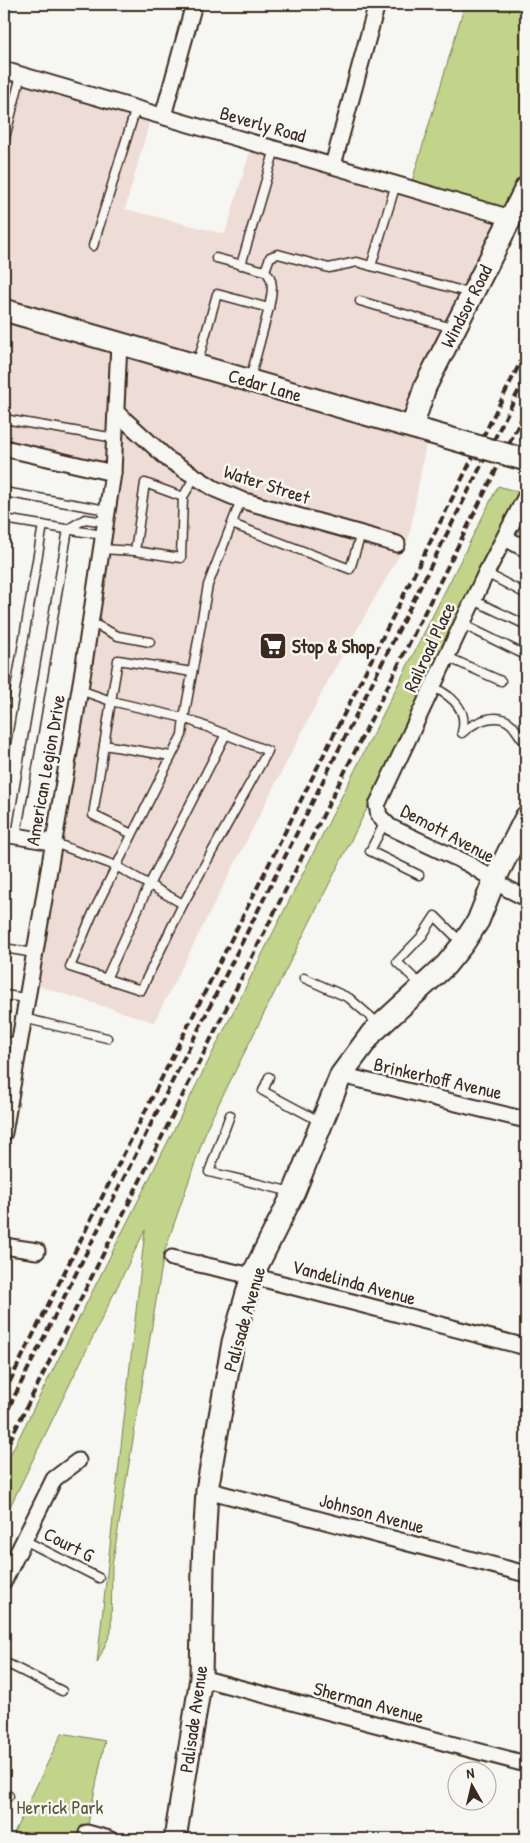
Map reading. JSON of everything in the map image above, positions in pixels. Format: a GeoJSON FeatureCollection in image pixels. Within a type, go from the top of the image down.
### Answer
{"type":"FeatureCollection","features":[{"type":"Feature","properties":{"kind":"street"},"geometry":{"type":"LineString","coordinates":[[163,116],[194,4]]}},
{"type":"Feature","properties":{"kind":"street"},"geometry":{"type":"LineString","coordinates":[[333,165],[377,4]]}},
{"type":"Feature","properties":{"kind":"street","name":"Beverly Road"},"geometry":{"type":"LineString","coordinates":[[4,70],[511,218]]}},
{"type":"Feature","properties":{"kind":"street","name":"Windsor Road"},"geometry":{"type":"LineString","coordinates":[[420,430],[425,387],[526,188]]}},
{"type":"Feature","properties":{"kind":"street","name":"Cedar Lane"},"geometry":{"type":"LineString","coordinates":[[4,310],[526,460]]}},
{"type":"Feature","properties":{"kind":"street","name":"American Legion Drive"},"geometry":{"type":"LineString","coordinates":[[4,1133],[11,1042],[23,1018],[52,842],[80,690],[113,473],[119,343]]}},
{"type":"Feature","properties":{"kind":"street","name":"Water Street"},"geometry":{"type":"LineString","coordinates":[[116,412],[169,460],[194,478],[241,500],[397,544]]}},
{"type":"Feature","properties":{"kind":"street"},"geometry":{"type":"LineString","coordinates":[[4,448],[113,473]]}},
{"type":"Feature","properties":{"kind":"street","name":"Railroad Place"},"geometry":{"type":"LineString","coordinates":[[382,819],[377,805],[473,600],[524,498]]}},
{"type":"Feature","properties":{"kind":"street"},"geometry":{"type":"LineString","coordinates":[[505,538],[526,550]]}},
{"type":"Feature","properties":{"kind":"street","name":"Demott Avenue"},"geometry":{"type":"LineString","coordinates":[[382,819],[390,827],[469,864],[494,881],[526,898]]}},
{"type":"Feature","properties":{"kind":"street","name":"Palisade Avenue"},"geometry":{"type":"LineString","coordinates":[[175,1839],[201,1678],[203,1565],[207,1490],[233,1342],[252,1276],[294,1192],[341,1075],[355,1053],[380,1025],[446,965],[464,944],[478,921],[494,881],[524,830]]}},
{"type":"Feature","properties":{"kind":"street"},"geometry":{"type":"LineString","coordinates":[[10,835],[52,842]]}},
{"type":"Feature","properties":{"kind":"street","name":"Brinkerhoff Avenue"},"geometry":{"type":"LineString","coordinates":[[341,1075],[526,1120]]}},
{"type":"Feature","properties":{"kind":"street"},"geometry":{"type":"LineString","coordinates":[[4,1246],[37,1251]]}},
{"type":"Feature","properties":{"kind":"street","name":"Vandelinda Avenue"},"geometry":{"type":"LineString","coordinates":[[172,1258],[252,1276],[526,1347]]}},
{"type":"Feature","properties":{"kind":"street"},"geometry":{"type":"LineString","coordinates":[[4,1581],[54,1479],[78,1461]]}},
{"type":"Feature","properties":{"kind":"street","name":"Johnson Avenue"},"geometry":{"type":"LineString","coordinates":[[207,1490],[526,1574]]}},
{"type":"Feature","properties":{"kind":"street","name":"Sherman Avenue"},"geometry":{"type":"LineString","coordinates":[[201,1678],[526,1764]]}},
{"type":"Feature","properties":{"kind":"street"},"geometry":{"type":"LineString","coordinates":[[86,1833],[109,1839]]}},
{"type":"Feature","properties":{"kind":"lane"},"geometry":{"type":"LineString","coordinates":[[4,142],[21,76]]}},
{"type":"Feature","properties":{"kind":"lane"},"geometry":{"type":"LineString","coordinates":[[93,246],[136,108]]}},
{"type":"Feature","properties":{"kind":"lane"},"geometry":{"type":"LineString","coordinates":[[241,265],[275,148]]}},
{"type":"Feature","properties":{"kind":"lane"},"geometry":{"type":"LineString","coordinates":[[371,266],[396,184]]}},
{"type":"Feature","properties":{"kind":"lane"},"geometry":{"type":"LineString","coordinates":[[265,271],[270,257],[278,254],[329,268],[352,263],[371,266],[472,294]]}},
{"type":"Feature","properties":{"kind":"lane"},"geometry":{"type":"LineString","coordinates":[[216,258],[265,271],[269,274],[272,285],[269,308],[249,381]]}},
{"type":"Feature","properties":{"kind":"lane"},"geometry":{"type":"LineString","coordinates":[[196,366],[217,294],[269,308]]}},
{"type":"Feature","properties":{"kind":"lane"},"geometry":{"type":"LineString","coordinates":[[360,301],[454,329]]}},
{"type":"Feature","properties":{"kind":"lane"},"geometry":{"type":"LineString","coordinates":[[4,419],[115,438]]}},
{"type":"Feature","properties":{"kind":"lane"},"geometry":{"type":"LineString","coordinates":[[10,835],[68,529],[85,519],[104,529],[135,551],[181,558],[184,497],[194,478]]}},
{"type":"Feature","properties":{"kind":"lane"},"geometry":{"type":"LineString","coordinates":[[135,551],[145,483],[184,497]]}},
{"type":"Feature","properties":{"kind":"lane"},"geometry":{"type":"LineString","coordinates":[[4,492],[104,529]]}},
{"type":"Feature","properties":{"kind":"lane"},"geometry":{"type":"LineString","coordinates":[[80,690],[110,701],[184,718],[268,751],[183,904],[141,990],[70,967],[116,866],[182,735],[184,718],[208,585],[241,500]]}},
{"type":"Feature","properties":{"kind":"lane"},"geometry":{"type":"LineString","coordinates":[[4,519],[68,529],[104,529]]}},
{"type":"Feature","properties":{"kind":"lane"},"geometry":{"type":"LineString","coordinates":[[232,524],[350,569],[361,534]]}},
{"type":"Feature","properties":{"kind":"lane"},"geometry":{"type":"LineString","coordinates":[[4,754],[43,526]]}},
{"type":"Feature","properties":{"kind":"lane"},"geometry":{"type":"LineString","coordinates":[[486,573],[526,594]]}},
{"type":"Feature","properties":{"kind":"lane"},"geometry":{"type":"LineString","coordinates":[[473,600],[526,625]]}},
{"type":"Feature","properties":{"kind":"lane"},"geometry":{"type":"LineString","coordinates":[[90,622],[118,636],[150,642]]}},
{"type":"Feature","properties":{"kind":"lane"},"geometry":{"type":"LineString","coordinates":[[462,624],[523,654]]}},
{"type":"Feature","properties":{"kind":"lane"},"geometry":{"type":"LineString","coordinates":[[447,657],[501,681]]}},
{"type":"Feature","properties":{"kind":"lane"},"geometry":{"type":"LineString","coordinates":[[132,834],[93,815],[118,660],[192,672]]}},
{"type":"Feature","properties":{"kind":"lane"},"geometry":{"type":"LineString","coordinates":[[432,687],[448,694],[456,702],[464,723],[462,733],[469,726],[487,719],[499,719],[512,725],[526,744]]}},
{"type":"Feature","properties":{"kind":"lane"},"geometry":{"type":"LineString","coordinates":[[106,979],[149,885],[226,734]]}},
{"type":"Feature","properties":{"kind":"lane"},"geometry":{"type":"LineString","coordinates":[[104,745],[171,756]]}},
{"type":"Feature","properties":{"kind":"lane"},"geometry":{"type":"LineString","coordinates":[[382,819],[370,850],[419,876]]}},
{"type":"Feature","properties":{"kind":"lane"},"geometry":{"type":"LineString","coordinates":[[52,842],[116,866],[183,904]]}},
{"type":"Feature","properties":{"kind":"lane"},"geometry":{"type":"LineString","coordinates":[[422,986],[397,962],[422,936],[435,916],[464,944]]}},
{"type":"Feature","properties":{"kind":"lane"},"geometry":{"type":"LineString","coordinates":[[4,948],[34,953]]}},
{"type":"Feature","properties":{"kind":"lane"},"geometry":{"type":"LineString","coordinates":[[304,978],[349,998],[380,1025]]}},
{"type":"Feature","properties":{"kind":"lane"},"geometry":{"type":"LineString","coordinates":[[4,994],[26,998]]}},
{"type":"Feature","properties":{"kind":"lane"},"geometry":{"type":"LineString","coordinates":[[23,1018],[107,1038]]}},
{"type":"Feature","properties":{"kind":"lane"},"geometry":{"type":"LineString","coordinates":[[269,1077],[263,1091],[321,1122]]}},
{"type":"Feature","properties":{"kind":"lane"},"geometry":{"type":"LineString","coordinates":[[230,1115],[209,1172],[294,1192]]}},
{"type":"Feature","properties":{"kind":"lane","name":"Court G"},"geometry":{"type":"LineString","coordinates":[[24,1540],[99,1578]]}},
{"type":"Feature","properties":{"kind":"lane"},"geometry":{"type":"LineString","coordinates":[[4,1662],[62,1691]]}},
{"type":"Feature","properties":{"kind":"shaded area"},"geometry":{"type":"Polygon","coordinates":[[[4,70],[152,113],[125,209],[225,234],[253,142],[511,218],[412,427],[428,432],[409,538],[330,677],[154,1022],[29,983],[113,473],[4,448],[4,70]]]}},
{"type":"Feature","properties":{"kind":"green space"},"geometry":{"type":"Polygon","coordinates":[[[465,4],[526,4],[526,190],[511,218],[410,188],[465,4]]]}},
{"type":"Feature","properties":{"kind":"green space"},"geometry":{"type":"Polygon","coordinates":[[[498,486],[525,494],[208,1125],[164,1253],[112,1566],[111,1632],[97,1663],[145,1230],[4,1519],[4,1467],[498,486]]]}},
{"type":"Feature","properties":{"kind":"green space","name":"Herrick Park"},"geometry":{"type":"Polygon","coordinates":[[[62,1733],[105,1741],[85,1839],[11,1839],[62,1733]]]}},
{"type":"Feature","properties":{"kind":"railway"},"geometry":{"type":"LineString","coordinates":[[4,1393],[526,351]]}},
{"type":"Feature","properties":{"kind":"railway"},"geometry":{"type":"LineString","coordinates":[[4,1417],[526,376]]}},
{"type":"Feature","properties":{"kind":"railway"},"geometry":{"type":"LineString","coordinates":[[4,1452],[526,410]]}},
{"type":"Feature","properties":{"kind":"place","name":"Stop & Shop"},"geometry":{"type":"Point","coordinates":[273,646]}}]}
